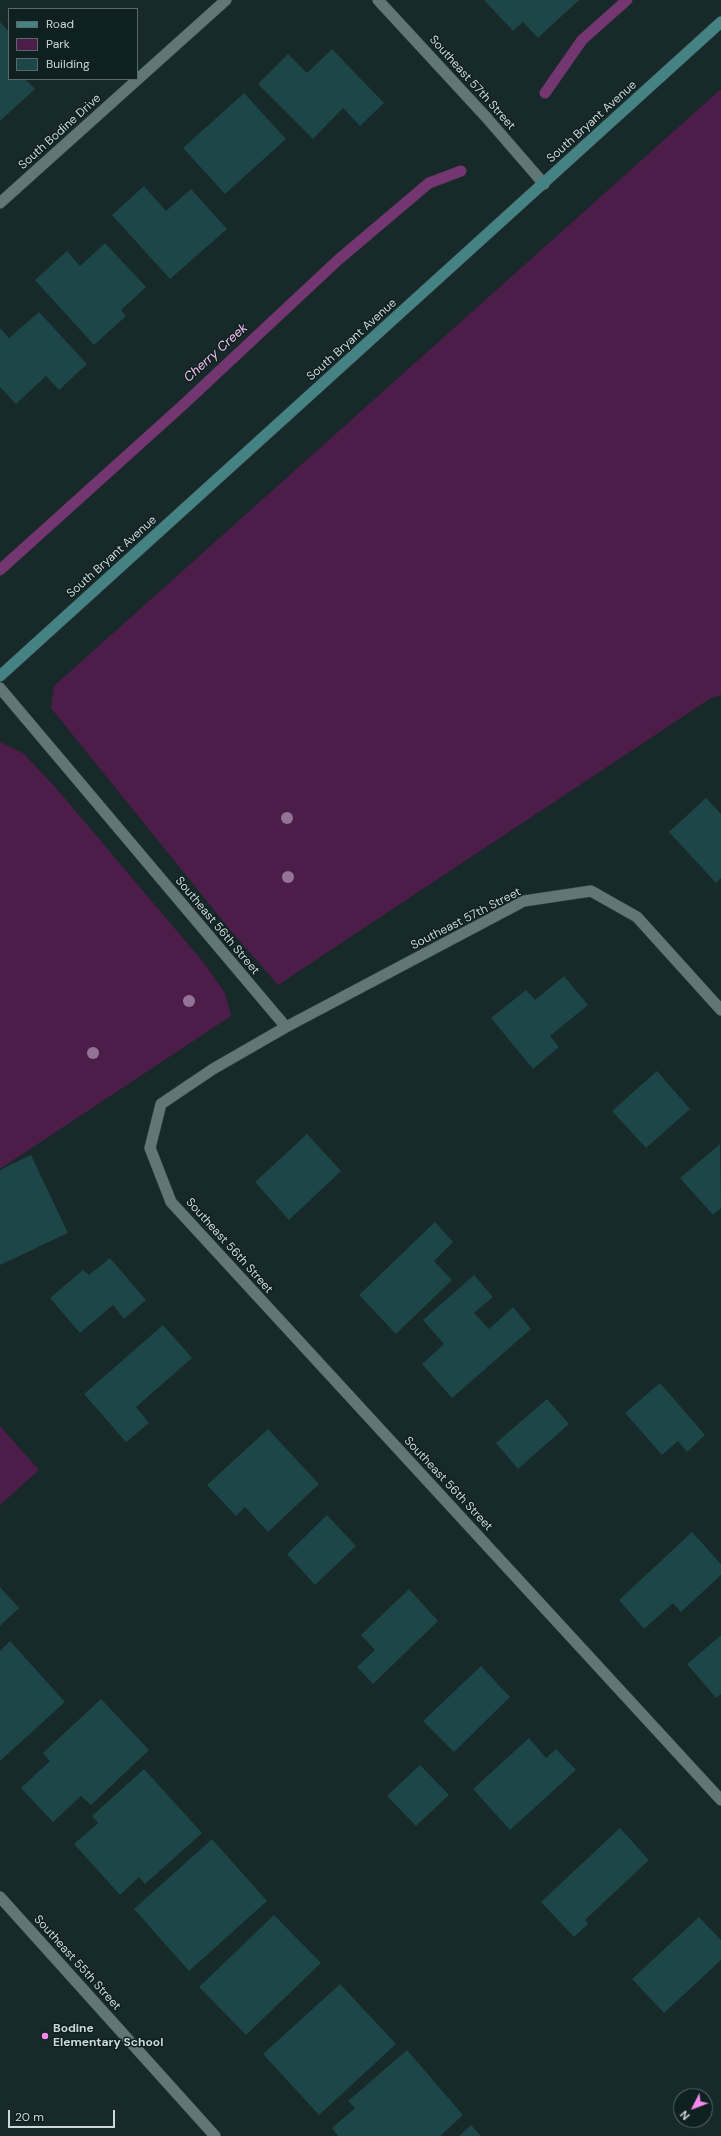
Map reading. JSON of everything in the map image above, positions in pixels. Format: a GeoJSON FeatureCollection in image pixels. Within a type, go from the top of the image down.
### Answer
{"type":"FeatureCollection","features":[{"type":"Feature","properties":{"kind":"main road","name":"South Bryant Avenue"},"geometry":{"type":"LineString","coordinates":[[0,676],[721,22]]}},
{"type":"Feature","properties":{"kind":"street","name":"South Bodine Drive"},"geometry":{"type":"LineString","coordinates":[[138,79],[226,0]]}},
{"type":"Feature","properties":{"kind":"street","name":"Southeast 57th Street"},"geometry":{"type":"LineString","coordinates":[[378,0],[486,117],[544,184]]}},
{"type":"Feature","properties":{"kind":"street","name":"South Bodine Drive"},"geometry":{"type":"LineString","coordinates":[[0,203],[137,80]]}},
{"type":"Feature","properties":{"kind":"street","name":"Southeast 56th Street"},"geometry":{"type":"LineString","coordinates":[[0,688],[286,1027],[213,1069],[161,1104],[150,1148],[171,1202],[721,1800]]}},
{"type":"Feature","properties":{"kind":"street","name":"Southeast 57th Street"},"geometry":{"type":"LineString","coordinates":[[286,1027],[524,902],[592,891],[637,917],[721,1010]]}},
{"type":"Feature","properties":{"kind":"street","name":"Southeast 55th Street"},"geometry":{"type":"LineString","coordinates":[[0,1897],[215,2136]]}},
{"type":"Feature","properties":{"kind":"green space"},"geometry":{"type":"Polygon","coordinates":[[[721,89],[721,695],[711,698],[278,985],[231,931],[51,708],[54,686],[721,89]]]}},
{"type":"Feature","properties":{"kind":"green space"},"geometry":{"type":"Polygon","coordinates":[[[0,742],[23,753],[56,788],[204,963],[225,993],[231,1016],[0,1169],[0,742]]]}},
{"type":"Feature","properties":{"kind":"green space"},"geometry":{"type":"Polygon","coordinates":[[[0,1426],[39,1470],[0,1505],[0,1426]]]}},
{"type":"Feature","properties":{"kind":"building"},"geometry":{"type":"Polygon","coordinates":[[[484,0],[579,0],[538,38],[523,22],[513,31],[484,0]]]}},
{"type":"Feature","properties":{"kind":"building"},"geometry":{"type":"Polygon","coordinates":[[[0,22],[8,31],[8,80],[26,80],[35,89],[0,121],[0,22]]]}},
{"type":"Feature","properties":{"kind":"building"},"geometry":{"type":"Polygon","coordinates":[[[332,49],[384,103],[360,126],[343,108],[313,139],[258,84],[288,54],[307,73],[332,49]]]}},
{"type":"Feature","properties":{"kind":"building"},"geometry":{"type":"Polygon","coordinates":[[[244,93],[286,139],[225,194],[183,148],[244,93]]]}},
{"type":"Feature","properties":{"kind":"building"},"geometry":{"type":"Polygon","coordinates":[[[144,186],[166,211],[191,189],[227,229],[170,279],[112,215],[144,186]]]}},
{"type":"Feature","properties":{"kind":"building"},"geometry":{"type":"Polygon","coordinates":[[[105,243],[146,287],[121,310],[126,316],[94,345],[35,280],[67,251],[80,266],[105,243]]]}},
{"type":"Feature","properties":{"kind":"building"},"geometry":{"type":"Polygon","coordinates":[[[39,312],[87,364],[59,390],[46,376],[16,404],[0,387],[0,328],[9,338],[39,312]]]}},
{"type":"Feature","properties":{"kind":"building"},"geometry":{"type":"Polygon","coordinates":[[[706,798],[721,814],[721,878],[716,883],[669,832],[706,798]]]}},
{"type":"Feature","properties":{"kind":"building"},"geometry":{"type":"Polygon","coordinates":[[[564,976],[588,1005],[550,1036],[559,1047],[533,1069],[491,1018],[526,990],[535,1000],[564,976]]]}},
{"type":"Feature","properties":{"kind":"building"},"geometry":{"type":"Polygon","coordinates":[[[657,1071],[690,1109],[646,1148],[612,1111],[657,1071]]]}},
{"type":"Feature","properties":{"kind":"building"},"geometry":{"type":"Polygon","coordinates":[[[307,1134],[341,1171],[289,1220],[255,1182],[307,1134]]]}},
{"type":"Feature","properties":{"kind":"building"},"geometry":{"type":"Polygon","coordinates":[[[720,1144],[721,1208],[713,1215],[680,1178],[720,1144]]]}},
{"type":"Feature","properties":{"kind":"building"},"geometry":{"type":"Polygon","coordinates":[[[31,1155],[68,1233],[0,1265],[0,1170],[31,1155]]]}},
{"type":"Feature","properties":{"kind":"building"},"geometry":{"type":"Polygon","coordinates":[[[435,1222],[453,1242],[434,1261],[452,1280],[396,1334],[359,1295],[435,1222]]]}},
{"type":"Feature","properties":{"kind":"building"},"geometry":{"type":"Polygon","coordinates":[[[110,1258],[146,1300],[124,1319],[113,1305],[80,1333],[50,1298],[83,1270],[89,1275],[110,1258]]]}},
{"type":"Feature","properties":{"kind":"building"},"geometry":{"type":"Polygon","coordinates":[[[474,1275],[493,1297],[474,1313],[489,1329],[513,1307],[531,1329],[452,1398],[422,1364],[444,1344],[423,1320],[474,1275]]]}},
{"type":"Feature","properties":{"kind":"building"},"geometry":{"type":"Polygon","coordinates":[[[163,1325],[192,1358],[136,1407],[149,1423],[126,1442],[84,1394],[163,1325]]]}},
{"type":"Feature","properties":{"kind":"building"},"geometry":{"type":"Polygon","coordinates":[[[660,1383],[705,1435],[687,1452],[678,1441],[662,1455],[625,1413],[660,1383]]]}},
{"type":"Feature","properties":{"kind":"building"},"geometry":{"type":"Polygon","coordinates":[[[547,1399],[569,1424],[518,1469],[496,1443],[547,1399]]]}},
{"type":"Feature","properties":{"kind":"building"},"geometry":{"type":"Polygon","coordinates":[[[268,1429],[319,1484],[268,1532],[245,1507],[236,1516],[207,1485],[268,1429]]]}},
{"type":"Feature","properties":{"kind":"building"},"geometry":{"type":"Polygon","coordinates":[[[327,1515],[356,1546],[315,1585],[287,1554],[327,1515]]]}},
{"type":"Feature","properties":{"kind":"building"},"geometry":{"type":"Polygon","coordinates":[[[692,1532],[721,1564],[721,1575],[681,1612],[673,1603],[644,1629],[619,1600],[692,1532]]]}},
{"type":"Feature","properties":{"kind":"building"},"geometry":{"type":"Polygon","coordinates":[[[0,1587],[19,1608],[0,1626],[0,1587]]]}},
{"type":"Feature","properties":{"kind":"building"},"geometry":{"type":"Polygon","coordinates":[[[409,1589],[438,1621],[373,1684],[357,1667],[375,1650],[361,1635],[409,1589]]]}},
{"type":"Feature","properties":{"kind":"building"},"geometry":{"type":"Polygon","coordinates":[[[721,1635],[721,1694],[716,1698],[687,1664],[721,1635]]]}},
{"type":"Feature","properties":{"kind":"building"},"geometry":{"type":"Polygon","coordinates":[[[10,1641],[65,1702],[0,1761],[0,1651],[10,1641]]]}},
{"type":"Feature","properties":{"kind":"building"},"geometry":{"type":"Polygon","coordinates":[[[481,1666],[510,1697],[454,1752],[423,1721],[481,1666]]]}},
{"type":"Feature","properties":{"kind":"building"},"geometry":{"type":"Polygon","coordinates":[[[101,1699],[149,1750],[91,1805],[81,1796],[53,1822],[21,1788],[50,1761],[43,1753],[101,1699]]]}},
{"type":"Feature","properties":{"kind":"building"},"geometry":{"type":"Polygon","coordinates":[[[529,1738],[546,1758],[556,1749],[576,1770],[510,1830],[473,1789],[529,1738]]]}},
{"type":"Feature","properties":{"kind":"building"},"geometry":{"type":"Polygon","coordinates":[[[420,1765],[449,1795],[416,1826],[387,1796],[420,1765]]]}},
{"type":"Feature","properties":{"kind":"building"},"geometry":{"type":"Polygon","coordinates":[[[144,1769],[202,1833],[145,1884],[139,1877],[120,1895],[74,1844],[98,1823],[92,1816],[144,1769]]]}},
{"type":"Feature","properties":{"kind":"building"},"geometry":{"type":"Polygon","coordinates":[[[620,1828],[649,1860],[585,1920],[588,1924],[574,1937],[541,1902],[620,1828]]]}},
{"type":"Feature","properties":{"kind":"building"},"geometry":{"type":"Polygon","coordinates":[[[212,1839],[267,1901],[189,1971],[134,1909],[212,1839]]]}},
{"type":"Feature","properties":{"kind":"building"},"geometry":{"type":"Polygon","coordinates":[[[274,1915],[321,1963],[246,2035],[199,1987],[274,1915]]]}},
{"type":"Feature","properties":{"kind":"building"},"geometry":{"type":"Polygon","coordinates":[[[699,1917],[721,1940],[721,1960],[664,2013],[632,1979],[699,1917]]]}},
{"type":"Feature","properties":{"kind":"building"},"geometry":{"type":"Polygon","coordinates":[[[340,1984],[396,2044],[319,2115],[263,2054],[340,1984]]]}},
{"type":"Feature","properties":{"kind":"building"},"geometry":{"type":"Polygon","coordinates":[[[407,2050],[463,2115],[440,2136],[338,2136],[332,2128],[355,2108],[348,2101],[407,2050]]]}},
{"type":"Feature","properties":{"kind":"building"},"geometry":{"type":"Polygon","coordinates":[[[471,2125],[481,2136],[459,2136],[471,2125]]]}},
{"type":"Feature","properties":{"kind":"waterway","name":"Cherry Creek"},"geometry":{"type":"LineString","coordinates":[[545,93],[582,40],[627,0]]}},
{"type":"Feature","properties":{"kind":"waterway","name":"Cherry Creek"},"geometry":{"type":"LineString","coordinates":[[0,570],[183,405],[338,260],[429,183],[461,171]]}},
{"type":"Feature","properties":{"kind":"place","name":"Bodine Elementary School"},"geometry":{"type":"Point","coordinates":[45,2036]}}]}
